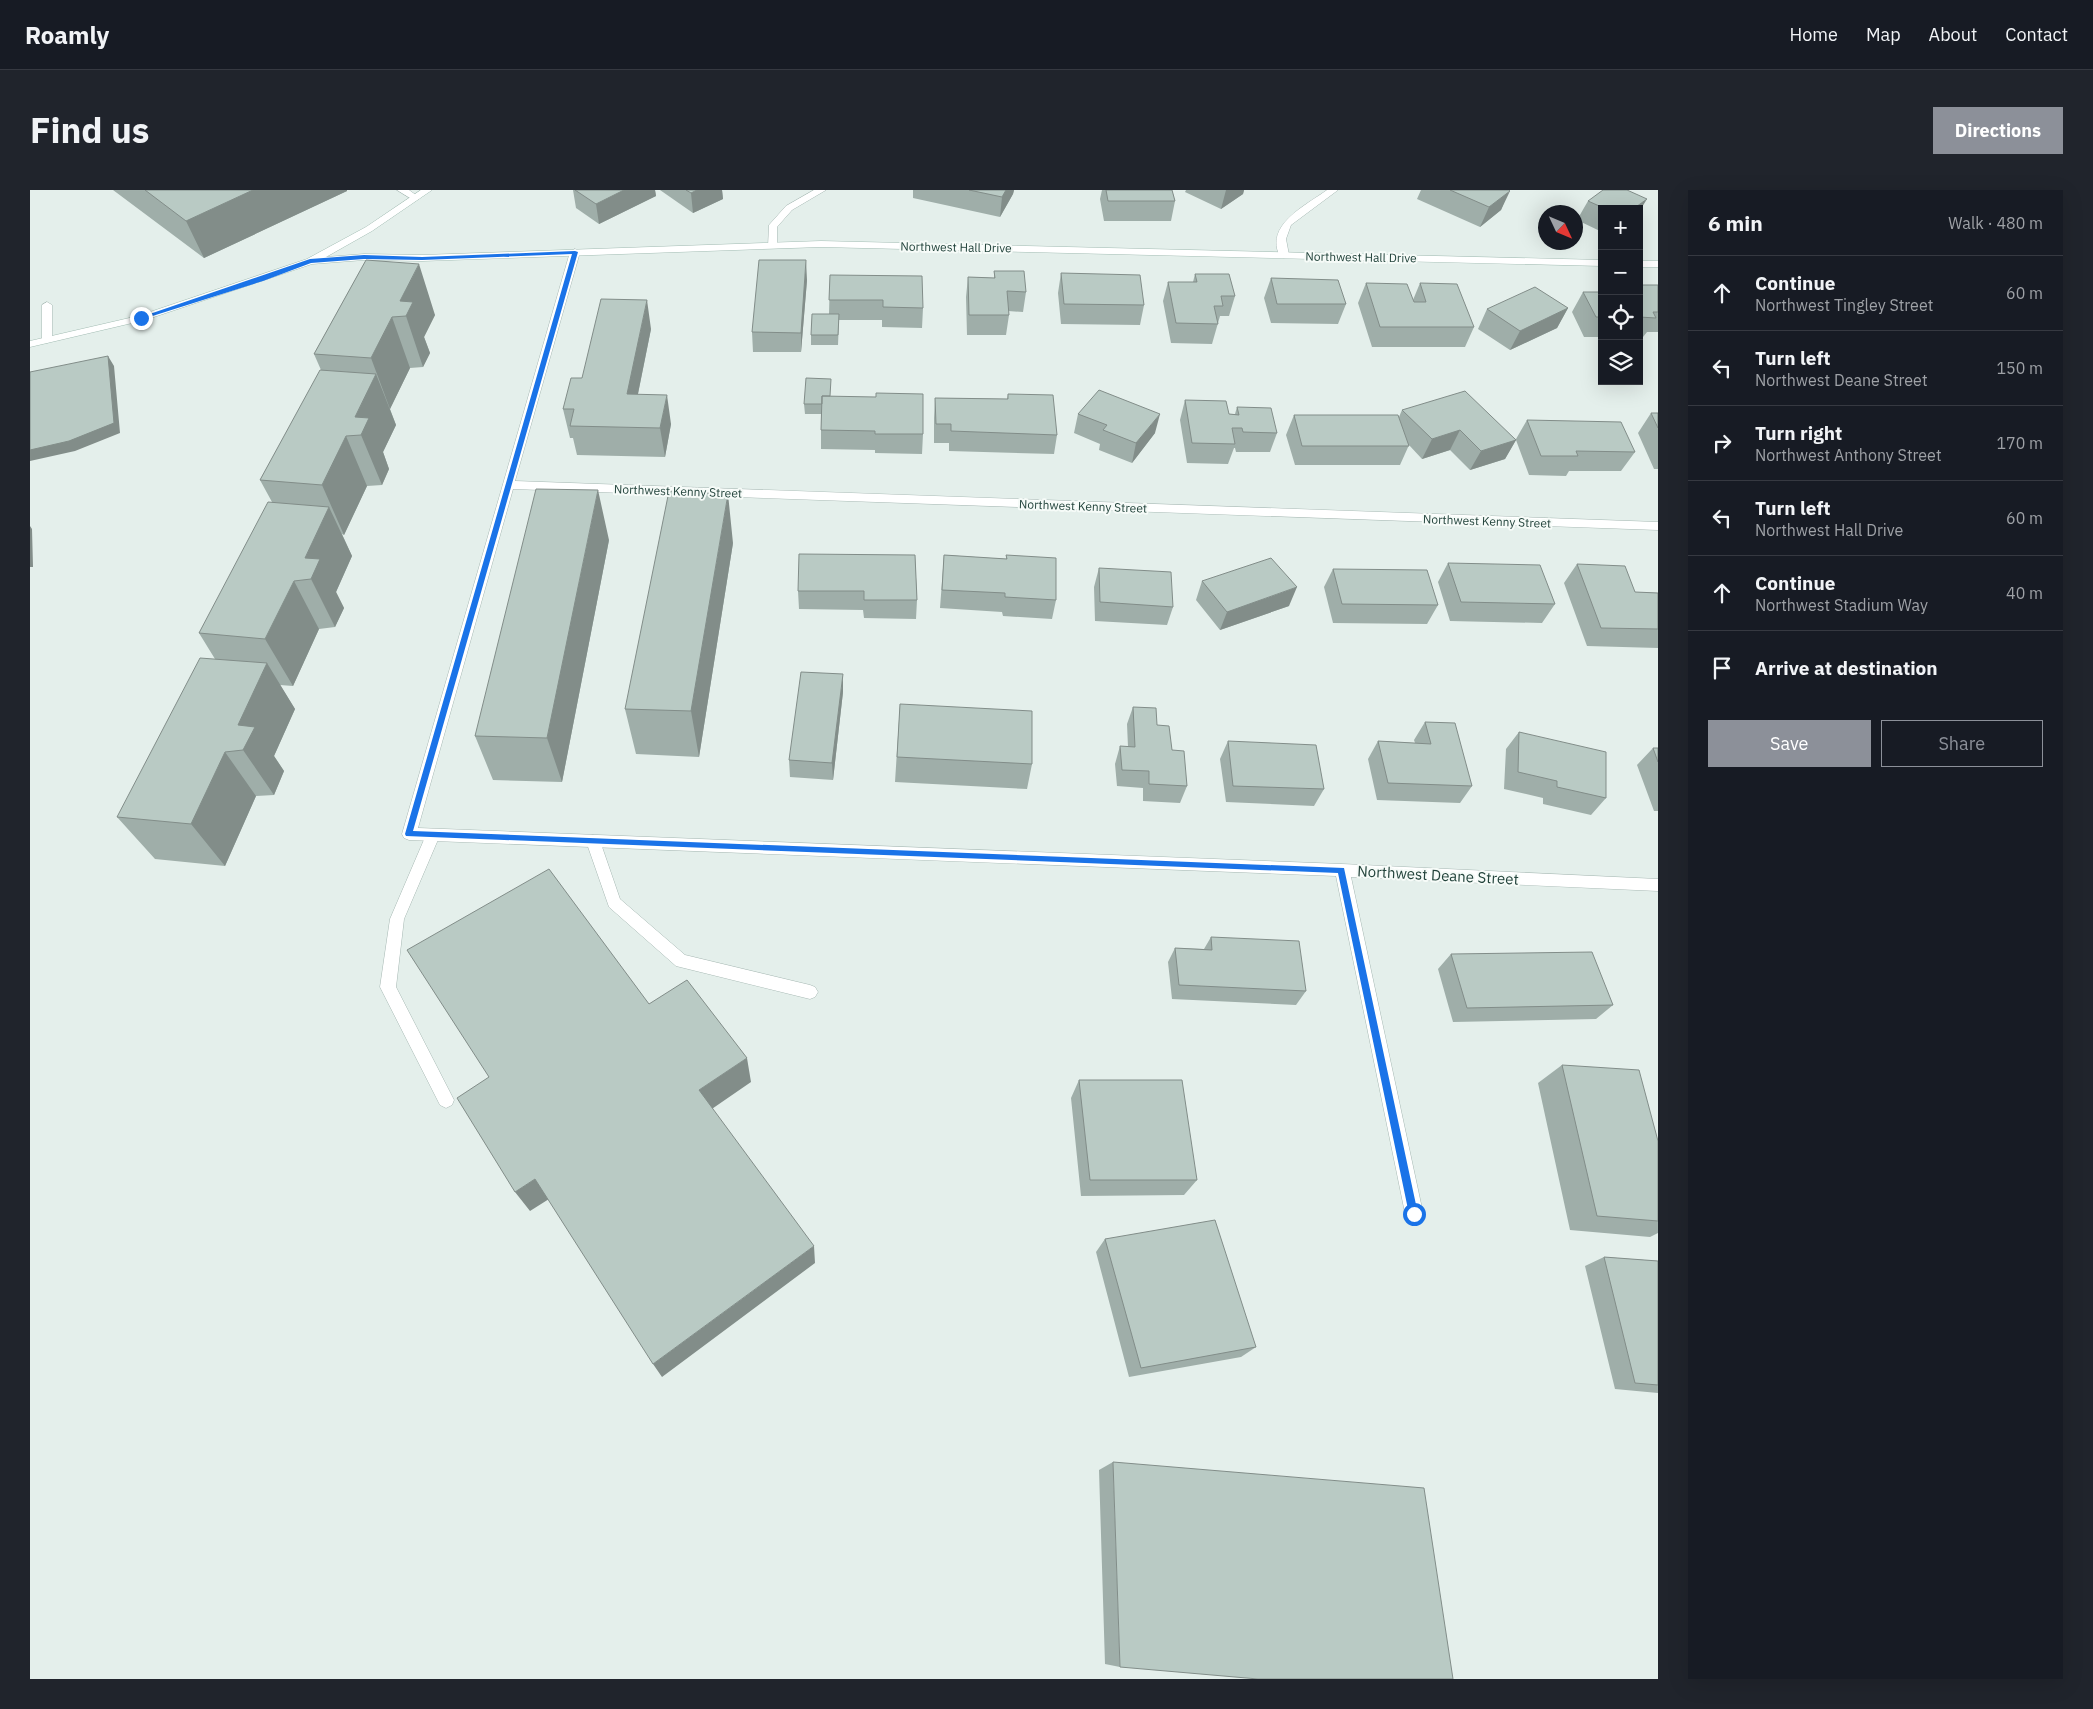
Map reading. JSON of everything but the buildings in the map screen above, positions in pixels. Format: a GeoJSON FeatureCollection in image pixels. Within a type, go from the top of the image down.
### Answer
{"type":"FeatureCollection","features":[{"type":"Feature","properties":{"kind":"street"},"geometry":{"type":"LineString","coordinates":[[402,190],[415,198]]}},
{"type":"Feature","properties":{"kind":"street"},"geometry":{"type":"LineString","coordinates":[[30,344],[141,318],[310,261],[369,229],[427,190]]}},
{"type":"Feature","properties":{"kind":"street"},"geometry":{"type":"LineString","coordinates":[[772,245],[772,228],[789,208],[821,190]]}},
{"type":"Feature","properties":{"kind":"street"},"geometry":{"type":"LineString","coordinates":[[1284,255],[1281,239],[1287,224],[1333,190]]}},
{"type":"Feature","properties":{"kind":"street","name":"Northwest Hall Drive"},"geometry":{"type":"LineString","coordinates":[[310,261],[364,257],[422,258],[772,245],[883,245],[1598,263]]}},
{"type":"Feature","properties":{"kind":"street"},"geometry":{"type":"LineString","coordinates":[[507,484],[575,252]]}},
{"type":"Feature","properties":{"kind":"street"},"geometry":{"type":"LineString","coordinates":[[1643,264],[1658,264]]}},
{"type":"Feature","properties":{"kind":"street"},"geometry":{"type":"LineString","coordinates":[[47,305],[47,340]]}},
{"type":"Feature","properties":{"kind":"street","name":"Northwest Kenny Street"},"geometry":{"type":"LineString","coordinates":[[507,484],[1658,526]]}},
{"type":"Feature","properties":{"kind":"street","name":"Northwest Deane Street"},"geometry":{"type":"LineString","coordinates":[[507,484],[409,834],[1342,870],[1658,885]]}},
{"type":"Feature","properties":{"kind":"street"},"geometry":{"type":"LineString","coordinates":[[433,834],[397,919],[388,987],[446,1100]]}},
{"type":"Feature","properties":{"kind":"street"},"geometry":{"type":"LineString","coordinates":[[593,841],[614,903],[681,961],[810,992]]}},
{"type":"Feature","properties":{"kind":"street"},"geometry":{"type":"LineString","coordinates":[[1342,870],[1414,1214]]}},
{"type":"Feature","properties":{"kind":"route"},"geometry":{"type":"LineString","coordinates":[[141,318],[310,261],[364,257],[422,258],[575,252],[507,484],[409,834],[1342,870],[1414,1214]]}}]}
